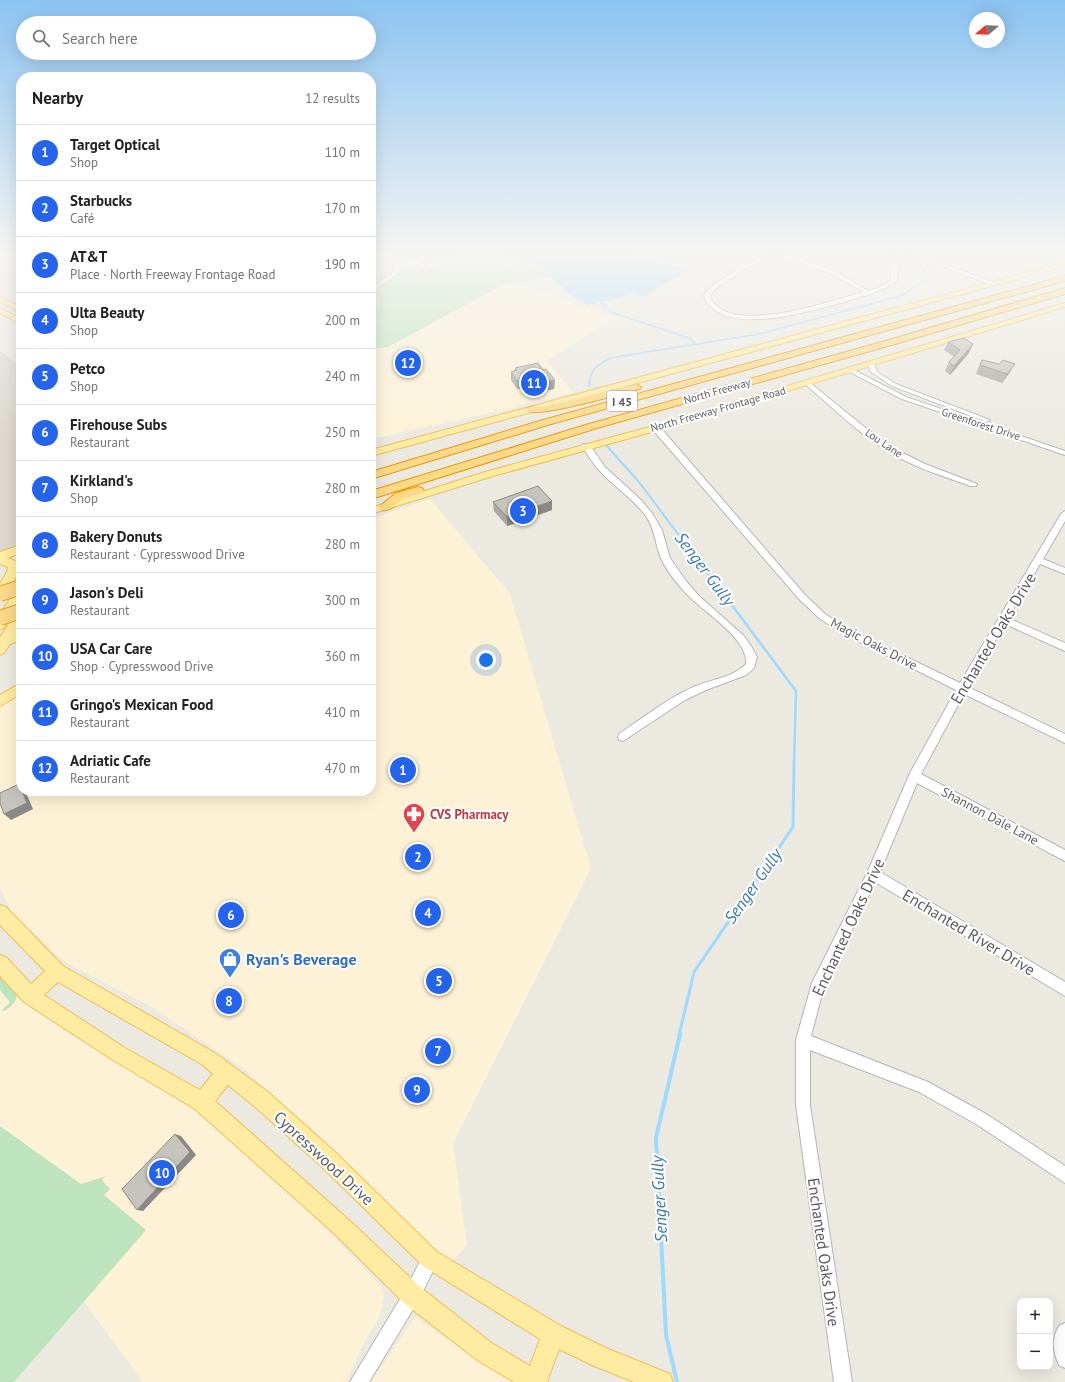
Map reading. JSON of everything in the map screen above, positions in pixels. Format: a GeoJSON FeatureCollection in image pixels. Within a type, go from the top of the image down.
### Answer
{"type":"FeatureCollection","features":[{"type":"Feature","properties":{"kind":"highway","name":"North Freeway"},"geometry":{"type":"LineString","coordinates":[[376,474],[547,422],[926,316]]}},
{"type":"Feature","properties":{"kind":"highway","name":"North Freeway"},"geometry":{"type":"LineString","coordinates":[[376,493],[601,424],[979,316]]}},
{"type":"Feature","properties":{"kind":"highway"},"geometry":{"type":"LineString","coordinates":[[530,410],[547,409],[656,383],[844,334],[874,331]]}},
{"type":"Feature","properties":{"kind":"highway"},"geometry":{"type":"LineString","coordinates":[[385,507],[400,496],[711,397],[772,380],[779,374]]}},
{"type":"Feature","properties":{"kind":"highway"},"geometry":{"type":"LineString","coordinates":[[0,594],[16,590]]}},
{"type":"Feature","properties":{"kind":"highway"},"geometry":{"type":"LineString","coordinates":[[0,618],[16,613]]}},
{"type":"Feature","properties":{"kind":"main road"},"geometry":{"type":"LineString","coordinates":[[376,451],[647,379],[869,316]]}},
{"type":"Feature","properties":{"kind":"main road","name":"North Freeway Frontage Road"},"geometry":{"type":"LineString","coordinates":[[376,510],[482,476],[586,446],[656,428],[701,413],[872,364],[1027,316]]}},
{"type":"Feature","properties":{"kind":"main road"},"geometry":{"type":"LineString","coordinates":[[0,556],[16,551]]}},
{"type":"Feature","properties":{"kind":"main road"},"geometry":{"type":"LineString","coordinates":[[0,560],[10,562],[14,566],[0,594]]}},
{"type":"Feature","properties":{"kind":"main road"},"geometry":{"type":"LineString","coordinates":[[0,625],[16,598]]}},
{"type":"Feature","properties":{"kind":"main road"},"geometry":{"type":"LineString","coordinates":[[2,644],[16,620]]}},
{"type":"Feature","properties":{"kind":"main road"},"geometry":{"type":"LineString","coordinates":[[2,644],[16,637]]}},
{"type":"Feature","properties":{"kind":"main road"},"geometry":{"type":"LineString","coordinates":[[0,701],[16,691]]}},
{"type":"Feature","properties":{"kind":"main road","name":"Cypresswood Drive"},"geometry":{"type":"LineString","coordinates":[[0,913],[56,972],[209,1059],[261,1099],[328,1159],[430,1259],[552,1334],[602,1358],[662,1382]]}},
{"type":"Feature","properties":{"kind":"main road"},"geometry":{"type":"LineString","coordinates":[[0,963],[30,996],[119,1054],[202,1102],[342,1227],[412,1295],[485,1352],[536,1382],[552,1334]]}},
{"type":"Feature","properties":{"kind":"main road"},"geometry":{"type":"LineString","coordinates":[[30,996],[56,972]]}},
{"type":"Feature","properties":{"kind":"main road"},"geometry":{"type":"LineString","coordinates":[[202,1102],[226,1072]]}},
{"type":"Feature","properties":{"kind":"street"},"geometry":{"type":"LineString","coordinates":[[741,316],[764,318],[770,316]]}},
{"type":"Feature","properties":{"kind":"street"},"geometry":{"type":"LineString","coordinates":[[872,364],[872,370],[880,377]]}},
{"type":"Feature","properties":{"kind":"street","name":"Greenforest Drive"},"geometry":{"type":"LineString","coordinates":[[850,370],[894,394],[1065,453]]}},
{"type":"Feature","properties":{"kind":"street"},"geometry":{"type":"LineString","coordinates":[[868,379],[868,377],[872,376],[880,377]]}},
{"type":"Feature","properties":{"kind":"street","name":"Greenforest Drive"},"geometry":{"type":"LineString","coordinates":[[880,377],[901,388],[967,412],[1032,441]]}},
{"type":"Feature","properties":{"kind":"street","name":"Lou Lane"},"geometry":{"type":"LineString","coordinates":[[807,383],[893,452],[921,465],[973,484]]}},
{"type":"Feature","properties":{"kind":"street","name":"Greenforest Drive"},"geometry":{"type":"LineString","coordinates":[[931,408],[937,401]]}},
{"type":"Feature","properties":{"kind":"street","name":"Magic Oaks Drive"},"geometry":{"type":"LineString","coordinates":[[656,428],[813,608],[845,631],[1065,739]]}},
{"type":"Feature","properties":{"kind":"street"},"geometry":{"type":"LineString","coordinates":[[586,446],[601,468],[634,496],[650,515],[658,530],[664,556],[693,595],[740,637],[753,659],[750,666],[741,673],[701,687],[684,696],[623,738]]}},
{"type":"Feature","properties":{"kind":"street","name":"Enchanted Oaks Drive"},"geometry":{"type":"LineString","coordinates":[[843,1382],[803,1105],[802,1077],[804,1040],[809,1014],[818,988],[873,874],[914,776],[962,688],[1002,619],[1039,561],[1065,514]]}},
{"type":"Feature","properties":{"kind":"street"},"geometry":{"type":"LineString","coordinates":[[1039,561],[1065,571]]}},
{"type":"Feature","properties":{"kind":"street"},"geometry":{"type":"LineString","coordinates":[[1002,619],[1065,647]]}},
{"type":"Feature","properties":{"kind":"street","name":"Shannon Dale Lane"},"geometry":{"type":"LineString","coordinates":[[914,776],[1065,856]]}},
{"type":"Feature","properties":{"kind":"street","name":"Enchanted River Drive"},"geometry":{"type":"LineString","coordinates":[[873,874],[1065,989]]}},
{"type":"Feature","properties":{"kind":"street"},"geometry":{"type":"LineString","coordinates":[[804,1040],[924,1087],[981,1118],[1065,1175]]}},
{"type":"Feature","properties":{"kind":"street"},"geometry":{"type":"LineString","coordinates":[[359,1382],[412,1295],[430,1259]]}},
{"type":"Feature","properties":{"kind":"street"},"geometry":{"type":"LineString","coordinates":[[1065,1332],[1061,1341],[1065,1359]]}},
{"type":"Feature","properties":{"kind":"shaded area"},"geometry":{"type":"Polygon","coordinates":[[[444,316],[616,317],[546,361],[573,392],[504,410],[376,438],[376,348],[388,347],[444,316]]]}},
{"type":"Feature","properties":{"kind":"shaded area"},"geometry":{"type":"Polygon","coordinates":[[[0,351],[16,362],[16,548],[0,553],[0,351]]]}},
{"type":"Feature","properties":{"kind":"shaded area"},"geometry":{"type":"Polygon","coordinates":[[[430,499],[510,594],[591,869],[453,1144],[467,1245],[450,1264],[244,1069],[152,1007],[66,963],[13,914],[0,888],[0,705],[16,695],[16,796],[376,796],[376,517],[430,499]]]}},
{"type":"Feature","properties":{"kind":"shaded area"},"geometry":{"type":"Polygon","coordinates":[[[0,975],[41,1013],[104,1053],[163,1087],[214,1123],[270,1171],[377,1282],[382,1289],[384,1296],[380,1316],[365,1341],[346,1382],[143,1382],[82,1299],[0,1145],[0,975]]]}},
{"type":"Feature","properties":{"kind":"shaded area"},"geometry":{"type":"Polygon","coordinates":[[[415,1317],[513,1382],[371,1382],[415,1317]]]}},
{"type":"Feature","properties":{"kind":"green space"},"geometry":{"type":"Polygon","coordinates":[[[376,316],[444,316],[388,347],[376,348],[376,316]]]}},
{"type":"Feature","properties":{"kind":"green space"},"geometry":{"type":"Polygon","coordinates":[[[0,975],[17,993],[13,1004],[3,1011],[2,1010],[10,1002],[0,990],[0,975]]]}},
{"type":"Feature","properties":{"kind":"green space"},"geometry":{"type":"Polygon","coordinates":[[[0,1126],[81,1184],[106,1176],[102,1180],[110,1189],[104,1195],[146,1230],[14,1382],[0,1382],[0,1126]]]}},
{"type":"Feature","properties":{"kind":"building"},"geometry":{"type":"Polygon","coordinates":[[[964,338],[973,344],[954,366],[949,362],[960,350],[948,342],[964,338]]]}},
{"type":"Feature","properties":{"kind":"building"},"geometry":{"type":"Polygon","coordinates":[[[982,360],[999,364],[1003,360],[1015,364],[1007,374],[980,365],[982,360]]]}},
{"type":"Feature","properties":{"kind":"building"},"geometry":{"type":"Polygon","coordinates":[[[538,363],[543,370],[546,369],[555,380],[527,385],[524,381],[517,381],[511,372],[517,370],[515,368],[538,363]]]}},
{"type":"Feature","properties":{"kind":"building"},"geometry":{"type":"Polygon","coordinates":[[[538,486],[552,501],[507,517],[493,502],[538,486]]]}},
{"type":"Feature","properties":{"kind":"building"},"geometry":{"type":"Polygon","coordinates":[[[16,785],[16,796],[24,796],[27,803],[4,814],[0,803],[0,793],[16,785]]]}},
{"type":"Feature","properties":{"kind":"building"},"geometry":{"type":"Polygon","coordinates":[[[175,1134],[190,1152],[137,1210],[122,1189],[175,1134]]]}},
{"type":"Feature","properties":{"kind":"waterway"},"geometry":{"type":"LineString","coordinates":[[624,316],[689,338],[694,343]]}},
{"type":"Feature","properties":{"kind":"waterway","name":"Senger Gully"},"geometry":{"type":"LineString","coordinates":[[589,383],[594,370],[610,358],[759,334],[824,316]]}},
{"type":"Feature","properties":{"kind":"waterway","name":"Senger Gully"},"geometry":{"type":"LineString","coordinates":[[589,386],[590,382]]}},
{"type":"Feature","properties":{"kind":"waterway","name":"Senger Gully"},"geometry":{"type":"LineString","coordinates":[[605,444],[639,482],[690,550]]}},
{"type":"Feature","properties":{"kind":"waterway","name":"Senger Gully"},"geometry":{"type":"LineString","coordinates":[[690,549],[796,691],[794,763]]}},
{"type":"Feature","properties":{"kind":"waterway","name":"Senger Gully"},"geometry":{"type":"LineString","coordinates":[[679,1035],[694,972],[793,827],[794,762]]}},
{"type":"Feature","properties":{"kind":"waterway","name":"Senger Gully"},"geometry":{"type":"LineString","coordinates":[[677,1382],[666,1335],[656,1138],[680,1034]]}},
{"type":"Feature","properties":{"kind":"place","name":"Adriatic Cafe"},"geometry":{"type":"Point","coordinates":[408,363]}},
{"type":"Feature","properties":{"kind":"place","name":"Gringo's Mexican Food"},"geometry":{"type":"Point","coordinates":[534,383]}},
{"type":"Feature","properties":{"kind":"place","name":"AT&T"},"geometry":{"type":"Point","coordinates":[523,511]}},
{"type":"Feature","properties":{"kind":"place","name":"Target Optical"},"geometry":{"type":"Point","coordinates":[403,770]}},
{"type":"Feature","properties":{"kind":"place","name":"CVS Pharmacy"},"geometry":{"type":"Point","coordinates":[414,834]}},
{"type":"Feature","properties":{"kind":"place","name":"Starbucks"},"geometry":{"type":"Point","coordinates":[418,857]}},
{"type":"Feature","properties":{"kind":"place","name":"Ulta Beauty"},"geometry":{"type":"Point","coordinates":[428,913]}},
{"type":"Feature","properties":{"kind":"place","name":"Firehouse Subs"},"geometry":{"type":"Point","coordinates":[231,915]}},
{"type":"Feature","properties":{"kind":"place","name":"Ryan's Beverage"},"geometry":{"type":"Point","coordinates":[230,978]}},
{"type":"Feature","properties":{"kind":"place","name":"Petco"},"geometry":{"type":"Point","coordinates":[439,981]}},
{"type":"Feature","properties":{"kind":"place","name":"Bakery Donuts"},"geometry":{"type":"Point","coordinates":[229,1001]}},
{"type":"Feature","properties":{"kind":"place","name":"Kirkland's"},"geometry":{"type":"Point","coordinates":[438,1051]}},
{"type":"Feature","properties":{"kind":"place","name":"Jason's Deli"},"geometry":{"type":"Point","coordinates":[417,1090]}},
{"type":"Feature","properties":{"kind":"place","name":"USA Car Care"},"geometry":{"type":"Point","coordinates":[162,1173]}}]}
